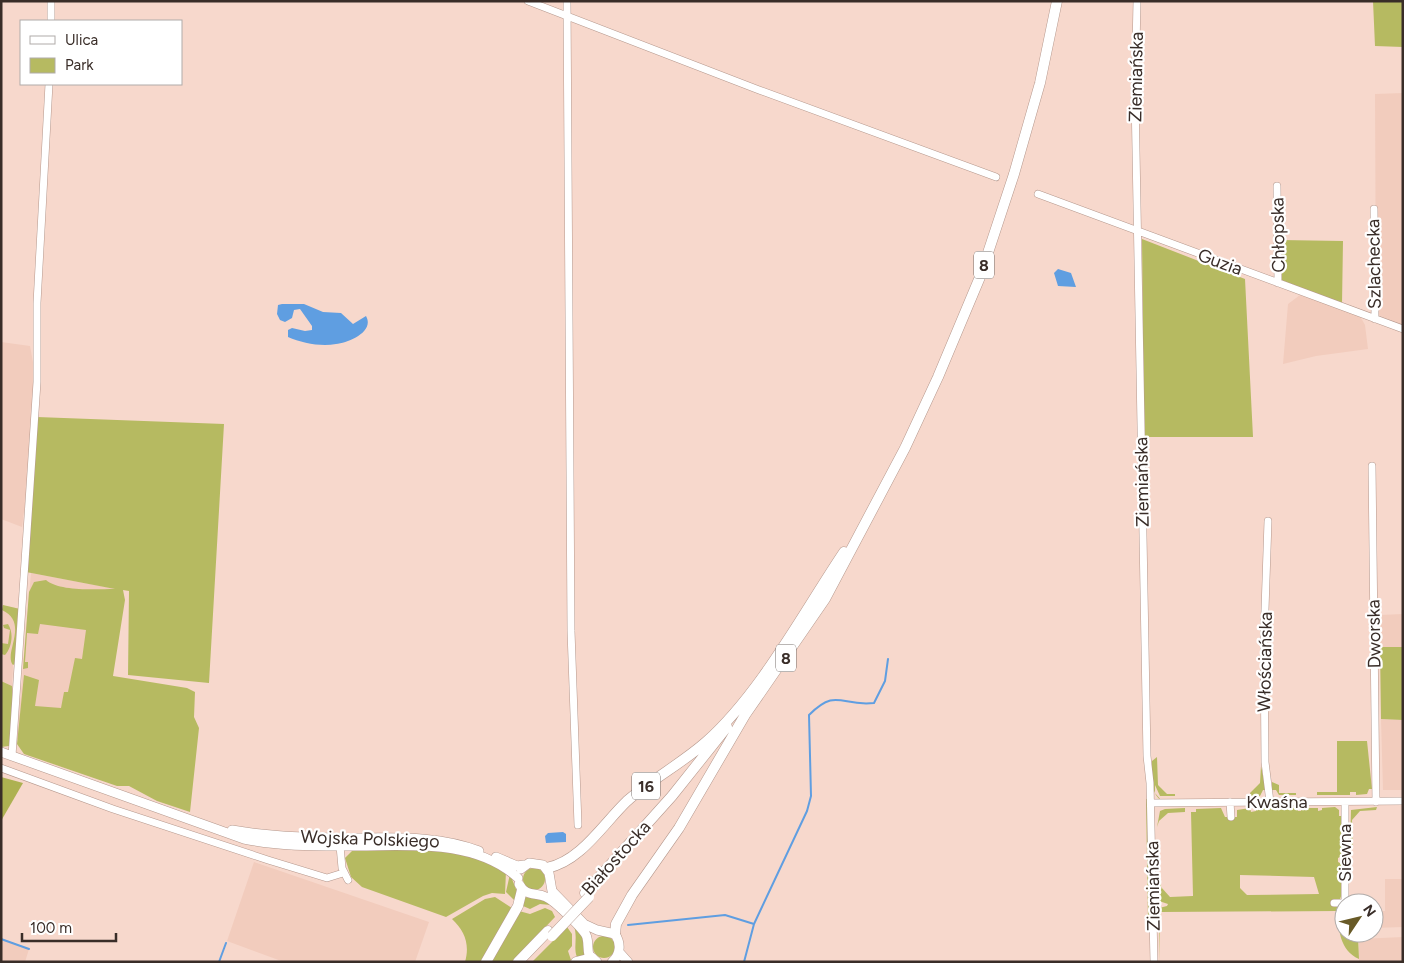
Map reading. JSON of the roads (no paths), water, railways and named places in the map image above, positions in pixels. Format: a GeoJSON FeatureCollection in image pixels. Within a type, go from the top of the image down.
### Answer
{"type":"FeatureCollection","features":[{"type":"Feature","properties":{"kind":"highway","name":"8"},"geometry":{"type":"LineString","coordinates":[[745,715],[825,598],[905,448],[938,377],[980,277],[1014,174],[1040,83],[1057,1]]}},
{"type":"Feature","properties":{"kind":"highway","name":"8"},"geometry":{"type":"LineString","coordinates":[[744,701],[869,513]]}},
{"type":"Feature","properties":{"kind":"highway","name":"16"},"geometry":{"type":"LineString","coordinates":[[547,868],[562,864],[573,856],[628,801],[706,742],[744,701]]}},
{"type":"Feature","properties":{"kind":"highway","name":"Białostocka"},"geometry":{"type":"LineString","coordinates":[[587,895],[717,741],[744,701]]}},
{"type":"Feature","properties":{"kind":"highway","name":"Białostocka"},"geometry":{"type":"LineString","coordinates":[[527,962],[550,934],[678,798],[745,715]]}},
{"type":"Feature","properties":{"kind":"highway"},"geometry":{"type":"LineString","coordinates":[[614,934],[625,907],[684,820],[745,715]]}},
{"type":"Feature","properties":{"kind":"highway"},"geometry":{"type":"LineString","coordinates":[[486,962],[518,906],[522,890]]}},
{"type":"Feature","properties":{"kind":"highway","name":"Białostocka"},"geometry":{"type":"LineString","coordinates":[[518,962],[550,934]]}},
{"type":"Feature","properties":{"kind":"highway"},"geometry":{"type":"LineString","coordinates":[[576,962],[594,960]]}},
{"type":"Feature","properties":{"kind":"main road","name":"Wojska Polskiego"},"geometry":{"type":"LineString","coordinates":[[1,752],[213,827],[340,842],[448,848],[481,857],[509,870],[518,878]]}},
{"type":"Feature","properties":{"kind":"main road","name":"Wojska Polskiego"},"geometry":{"type":"LineString","coordinates":[[340,842],[411,838],[451,842],[516,866],[535,862],[547,868]]}},
{"type":"Feature","properties":{"kind":"main road"},"geometry":{"type":"LineString","coordinates":[[524,865],[518,878],[522,890],[530,895],[553,898],[588,926],[614,934],[620,943],[619,952],[612,962]]}},
{"type":"Feature","properties":{"kind":"main road"},"geometry":{"type":"LineString","coordinates":[[547,868],[553,898],[584,932],[594,960]]}},
{"type":"Feature","properties":{"kind":"main road"},"geometry":{"type":"LineString","coordinates":[[619,952],[628,962]]}},
{"type":"Feature","properties":{"kind":"street"},"geometry":{"type":"LineString","coordinates":[[51,1],[51,20]]}},
{"type":"Feature","properties":{"kind":"street"},"geometry":{"type":"LineString","coordinates":[[528,1],[759,90],[996,177]]}},
{"type":"Feature","properties":{"kind":"street"},"geometry":{"type":"LineString","coordinates":[[567,1],[571,631],[578,825]]}},
{"type":"Feature","properties":{"kind":"street","name":"Ziemiańska"},"geometry":{"type":"LineString","coordinates":[[1137,1],[1135,95],[1137,231],[1147,746],[1151,803],[1154,962]]}},
{"type":"Feature","properties":{"kind":"street"},"geometry":{"type":"LineString","coordinates":[[12,756],[37,382],[37,303],[49,85]]}},
{"type":"Feature","properties":{"kind":"street","name":"Chłopska"},"geometry":{"type":"LineString","coordinates":[[1277,186],[1278,283]]}},
{"type":"Feature","properties":{"kind":"street","name":"Guzia"},"geometry":{"type":"LineString","coordinates":[[1038,194],[1403,330]]}},
{"type":"Feature","properties":{"kind":"street","name":"Szlachecka"},"geometry":{"type":"LineString","coordinates":[[1374,209],[1375,319]]}},
{"type":"Feature","properties":{"kind":"street","name":"Dworska"},"geometry":{"type":"LineString","coordinates":[[1372,466],[1376,802]]}},
{"type":"Feature","properties":{"kind":"street","name":"Włościańska"},"geometry":{"type":"LineString","coordinates":[[1268,520],[1264,639],[1265,762],[1270,802]]}},
{"type":"Feature","properties":{"kind":"street"},"geometry":{"type":"LineString","coordinates":[[1,768],[113,809],[268,860],[327,878],[343,873]]}},
{"type":"Feature","properties":{"kind":"street","name":"Kwaśna"},"geometry":{"type":"LineString","coordinates":[[1151,803],[1403,801]]}},
{"type":"Feature","properties":{"kind":"street"},"geometry":{"type":"LineString","coordinates":[[1230,802],[1231,817]]}},
{"type":"Feature","properties":{"kind":"street","name":"Siewna"},"geometry":{"type":"LineString","coordinates":[[1345,802],[1345,893]]}},
{"type":"Feature","properties":{"kind":"street"},"geometry":{"type":"LineString","coordinates":[[340,842],[343,873],[348,880]]}},
{"type":"Feature","properties":{"kind":"water"},"geometry":{"type":"Polygon","coordinates":[[[1058,269],[1071,273],[1076,287],[1058,286],[1054,273],[1058,269]]]}},
{"type":"Feature","properties":{"kind":"water"},"geometry":{"type":"Polygon","coordinates":[[[304,304],[323,312],[341,313],[353,324],[366,316],[367,327],[359,336],[341,343],[324,345],[299,341],[288,337],[288,330],[292,328],[305,331],[312,330],[312,326],[300,309],[294,310],[292,318],[285,322],[280,320],[277,314],[278,305],[304,304]]]}},
{"type":"Feature","properties":{"kind":"water"},"geometry":{"type":"Polygon","coordinates":[[[563,832],[566,834],[566,842],[546,843],[545,836],[548,833],[563,832]]]}},
{"type":"Feature","properties":{"kind":"waterway"},"geometry":{"type":"LineString","coordinates":[[744,962],[754,924],[807,811],[811,796],[809,715],[818,707],[833,700],[863,704],[874,703],[885,681],[888,659]]}},
{"type":"Feature","properties":{"kind":"waterway"},"geometry":{"type":"LineString","coordinates":[[628,925],[725,915],[754,924]]}},
{"type":"Feature","properties":{"kind":"waterway"},"geometry":{"type":"LineString","coordinates":[[1,939],[29,949]]}},
{"type":"Feature","properties":{"kind":"waterway"},"geometry":{"type":"LineString","coordinates":[[219,962],[226,943]]}}]}
